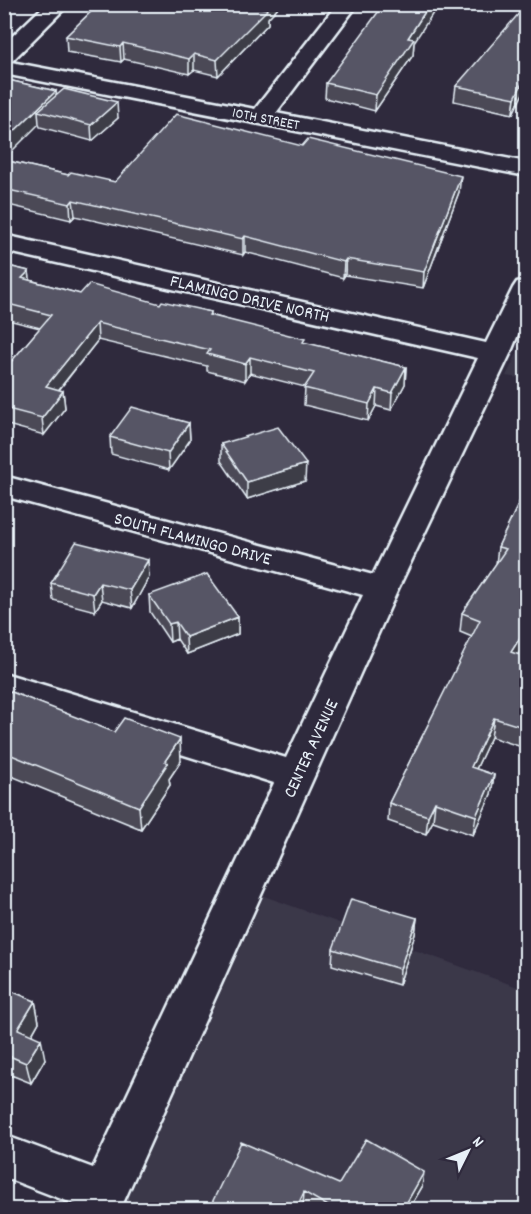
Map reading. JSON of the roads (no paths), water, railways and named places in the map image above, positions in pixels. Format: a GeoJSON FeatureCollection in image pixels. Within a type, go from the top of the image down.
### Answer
{"type":"FeatureCollection","features":[{"type":"Feature","properties":{"kind":"street"},"geometry":{"type":"LineString","coordinates":[[4,57],[59,4]]}},
{"type":"Feature","properties":{"kind":"street"},"geometry":{"type":"LineString","coordinates":[[261,117],[348,4]]}},
{"type":"Feature","properties":{"kind":"street","name":"10TH STREET"},"geometry":{"type":"LineString","coordinates":[[4,67],[526,170]]}},
{"type":"Feature","properties":{"kind":"street","name":"FLAMINGO DRIVE NORTH"},"geometry":{"type":"LineString","coordinates":[[4,243],[496,354]]}},
{"type":"Feature","properties":{"kind":"street","name":"CENTER AVENUE"},"geometry":{"type":"LineString","coordinates":[[100,1202],[382,589],[526,288]]}},
{"type":"Feature","properties":{"kind":"street","name":"SOUTH FLAMINGO DRIVE"},"geometry":{"type":"LineString","coordinates":[[4,486],[382,589]]}},
{"type":"Feature","properties":{"kind":"street"},"geometry":{"type":"LineString","coordinates":[[4,686],[297,776]]}},
{"type":"Feature","properties":{"kind":"street"},"geometry":{"type":"LineString","coordinates":[[4,1156],[100,1202]]}}]}
